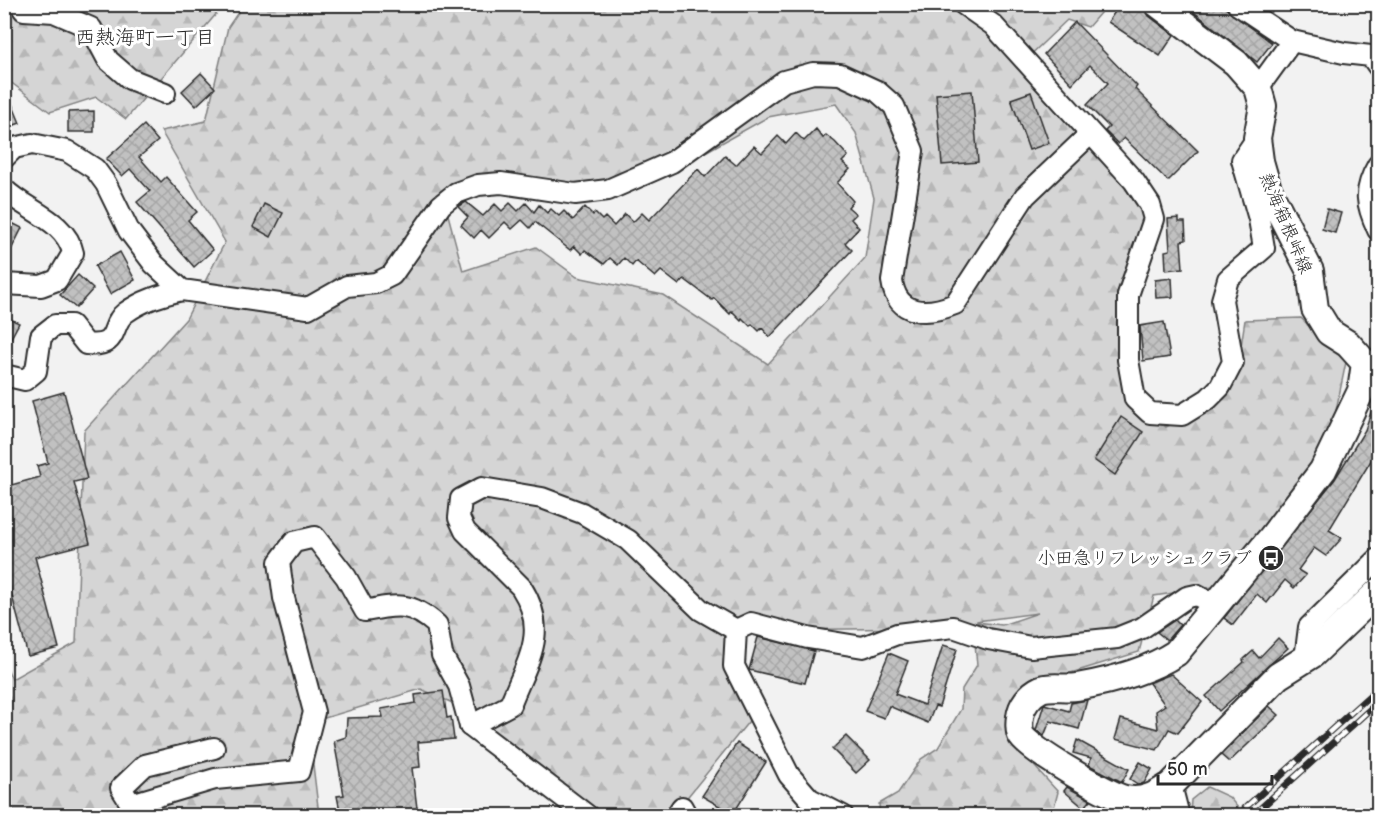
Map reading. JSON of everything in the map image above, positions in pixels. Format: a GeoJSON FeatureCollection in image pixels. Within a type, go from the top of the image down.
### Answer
{"type":"FeatureCollection","features":[{"type":"Feature","properties":{"kind":"main road"},"geometry":{"type":"LineString","coordinates":[[1158,4],[1236,63],[1258,88]]}},
{"type":"Feature","properties":{"kind":"main road","name":"熱海箱根峠線"},"geometry":{"type":"LineString","coordinates":[[1163,798],[1126,799],[1108,793],[1030,747],[1020,735],[1020,715],[1028,698],[1041,689],[1076,687],[1159,664],[1176,653],[1272,537],[1323,470],[1361,391],[1365,363],[1348,344],[1329,332],[1316,309],[1310,271],[1268,189],[1257,138],[1263,106],[1258,88]]}},
{"type":"Feature","properties":{"kind":"main road"},"geometry":{"type":"LineString","coordinates":[[1163,798],[1278,676],[1305,659],[1378,592]]}},
{"type":"Feature","properties":{"kind":"street"},"geometry":{"type":"LineString","coordinates":[[20,4],[24,10],[54,12],[91,28],[108,60],[130,79],[165,93]]}},
{"type":"Feature","properties":{"kind":"street"},"geometry":{"type":"LineString","coordinates":[[963,4],[993,25],[1134,181],[1150,205],[1154,219],[1128,295],[1128,360],[1135,399],[1150,413],[1182,415],[1208,399],[1220,387],[1233,362],[1222,300],[1228,279],[1264,248],[1259,219],[1242,160],[1257,138]]}},
{"type":"Feature","properties":{"kind":"street"},"geometry":{"type":"LineString","coordinates":[[1238,5],[1292,41],[1344,53],[1371,56],[1378,66]]}},
{"type":"Feature","properties":{"kind":"street"},"geometry":{"type":"LineString","coordinates":[[1258,88],[1292,41]]}},
{"type":"Feature","properties":{"kind":"street"},"geometry":{"type":"LineString","coordinates":[[4,375],[25,380],[36,370],[40,336],[55,325],[71,325],[86,344],[98,345],[114,336],[122,315],[144,300],[182,290],[308,308],[347,286],[376,283],[392,275],[441,205],[456,193],[478,185],[501,183],[575,194],[608,190],[672,162],[784,81],[813,73],[840,74],[877,91],[894,106],[913,151],[892,281],[894,294],[906,306],[919,312],[936,312],[955,304],[1025,196],[1090,134]]}},
{"type":"Feature","properties":{"kind":"street"},"geometry":{"type":"LineString","coordinates":[[4,158],[14,148],[32,144],[67,151],[95,169],[106,184],[129,231],[154,264],[182,290]]}},
{"type":"Feature","properties":{"kind":"street"},"geometry":{"type":"LineString","coordinates":[[1378,165],[1371,178],[1366,204],[1378,230]]}},
{"type":"Feature","properties":{"kind":"street"},"geometry":{"type":"LineString","coordinates":[[4,189],[58,227],[71,240],[73,253],[57,280],[41,286],[4,284]]}},
{"type":"Feature","properties":{"kind":"street"},"geometry":{"type":"LineString","coordinates":[[470,726],[510,705],[537,636],[535,616],[521,587],[465,531],[459,518],[461,500],[482,488],[542,498],[582,513],[628,540],[701,610],[736,630]]}},
{"type":"Feature","properties":{"kind":"street"},"geometry":{"type":"LineString","coordinates":[[214,748],[145,765],[121,788],[131,804],[215,779],[299,771],[314,712],[284,598],[279,562],[294,542],[315,537],[346,576],[365,610],[396,605],[420,610],[437,625],[442,655],[459,686],[470,726],[588,816]]}},
{"type":"Feature","properties":{"kind":"street"},"geometry":{"type":"LineString","coordinates":[[1305,659],[1309,627],[1378,559]]}},
{"type":"Feature","properties":{"kind":"street"},"geometry":{"type":"LineString","coordinates":[[736,630],[751,623],[808,638],[863,647],[897,634],[953,627],[988,639],[1031,647],[1117,638],[1142,628],[1187,597],[1196,595],[1215,605]]}},
{"type":"Feature","properties":{"kind":"street"},"geometry":{"type":"LineString","coordinates":[[736,630],[734,666],[789,775],[810,799],[843,816]]}},
{"type":"Feature","properties":{"kind":"street"},"geometry":{"type":"LineString","coordinates":[[1163,798],[1179,816]]}},
{"type":"Feature","properties":{"kind":"street"},"geometry":{"type":"LineString","coordinates":[[676,816],[682,807],[687,816]]}},
{"type":"Feature","properties":{"kind":"green space"},"geometry":{"type":"Polygon","coordinates":[[[4,5],[224,5],[126,119],[96,97],[50,112],[9,81],[5,82],[4,5]]]}},
{"type":"Feature","properties":{"kind":"green space"},"geometry":{"type":"Polygon","coordinates":[[[243,5],[1107,5],[1088,27],[1067,20],[1019,66],[1040,86],[1154,219],[1121,280],[1133,401],[1166,427],[1207,407],[1241,346],[1245,320],[1301,318],[1346,362],[1329,444],[1220,586],[1154,596],[1139,652],[1045,681],[1020,721],[1026,757],[1058,792],[1052,815],[880,815],[879,804],[898,793],[921,759],[938,748],[961,709],[962,689],[977,665],[973,622],[923,628],[771,630],[727,615],[749,721],[672,816],[583,815],[576,798],[466,709],[421,689],[308,723],[319,815],[5,815],[4,662],[12,679],[76,643],[84,431],[186,319],[225,242],[161,131],[206,121],[228,27],[243,5]],[[836,104],[768,117],[666,174],[598,183],[501,183],[447,211],[463,271],[536,247],[577,277],[663,295],[768,364],[865,258],[874,198],[856,133],[836,104]],[[1038,613],[977,621],[977,622],[1002,625],[1038,613]]]}},
{"type":"Feature","properties":{"kind":"green space"},"geometry":{"type":"Polygon","coordinates":[[[1207,787],[1229,797],[1244,815],[1190,815],[1191,800],[1207,787]]]}},
{"type":"Feature","properties":{"kind":"building"},"geometry":{"type":"Polygon","coordinates":[[[1120,4],[1143,4],[1149,16],[1174,35],[1160,56],[1108,22],[1120,4]]]}},
{"type":"Feature","properties":{"kind":"building"},"geometry":{"type":"Polygon","coordinates":[[[1184,4],[1220,4],[1272,43],[1257,62],[1184,4]]]}},
{"type":"Feature","properties":{"kind":"building"},"geometry":{"type":"Polygon","coordinates":[[[1075,22],[1137,86],[1135,89],[1198,151],[1168,181],[1124,138],[1118,144],[1105,131],[1109,127],[1087,105],[1108,83],[1090,65],[1072,84],[1044,54],[1075,22]]]}},
{"type":"Feature","properties":{"kind":"building"},"geometry":{"type":"Polygon","coordinates":[[[201,73],[215,88],[196,106],[182,91],[201,73]]]}},
{"type":"Feature","properties":{"kind":"building"},"geometry":{"type":"Polygon","coordinates":[[[4,84],[20,123],[4,129],[4,84]]]}},
{"type":"Feature","properties":{"kind":"building"},"geometry":{"type":"Polygon","coordinates":[[[972,91],[978,162],[942,165],[936,94],[972,91]]]}},
{"type":"Feature","properties":{"kind":"building"},"geometry":{"type":"Polygon","coordinates":[[[1031,92],[1049,143],[1029,150],[1011,99],[1031,92]]]}},
{"type":"Feature","properties":{"kind":"building"},"geometry":{"type":"Polygon","coordinates":[[[94,111],[94,132],[68,132],[68,112],[94,111]]]}},
{"type":"Feature","properties":{"kind":"building"},"geometry":{"type":"Polygon","coordinates":[[[144,125],[158,141],[139,157],[161,182],[166,177],[197,212],[188,220],[213,250],[194,267],[137,202],[150,191],[130,169],[122,176],[106,159],[144,125]]]}},
{"type":"Feature","properties":{"kind":"building"},"geometry":{"type":"Polygon","coordinates":[[[816,129],[823,138],[826,135],[848,156],[842,162],[850,169],[837,183],[853,201],[848,207],[856,214],[851,219],[859,228],[845,243],[852,250],[770,337],[762,328],[759,331],[752,324],[750,326],[742,318],[741,320],[732,311],[730,314],[714,298],[712,300],[684,279],[679,285],[661,271],[655,277],[636,261],[632,266],[624,258],[618,265],[610,258],[604,264],[585,250],[582,254],[574,246],[570,250],[535,222],[530,228],[522,220],[512,229],[505,222],[489,238],[481,230],[474,238],[461,225],[468,217],[458,207],[466,202],[483,216],[495,204],[502,211],[510,203],[518,211],[526,203],[534,212],[539,205],[547,213],[551,209],[559,216],[564,211],[573,220],[585,207],[602,220],[605,217],[614,226],[625,214],[633,222],[642,213],[649,220],[698,169],[705,177],[725,156],[736,165],[754,146],[762,153],[778,136],[786,144],[796,133],[804,141],[816,129]]]}},
{"type":"Feature","properties":{"kind":"building"},"geometry":{"type":"Polygon","coordinates":[[[264,204],[283,213],[271,237],[253,227],[264,204]]]}},
{"type":"Feature","properties":{"kind":"building"},"geometry":{"type":"Polygon","coordinates":[[[1327,209],[1341,213],[1335,233],[1322,229],[1327,209]]]}},
{"type":"Feature","properties":{"kind":"building"},"geometry":{"type":"Polygon","coordinates":[[[1179,218],[1179,222],[1185,222],[1186,240],[1181,241],[1183,268],[1166,270],[1165,251],[1170,250],[1168,219],[1179,218]]]}},
{"type":"Feature","properties":{"kind":"building"},"geometry":{"type":"Polygon","coordinates":[[[4,219],[22,228],[4,264],[4,219]]]}},
{"type":"Feature","properties":{"kind":"building"},"geometry":{"type":"Polygon","coordinates":[[[120,252],[135,280],[110,294],[95,266],[120,252]]]}},
{"type":"Feature","properties":{"kind":"building"},"geometry":{"type":"Polygon","coordinates":[[[78,275],[93,289],[76,308],[60,295],[78,275]]]}},
{"type":"Feature","properties":{"kind":"building"},"geometry":{"type":"Polygon","coordinates":[[[1172,278],[1173,297],[1156,298],[1155,280],[1172,278]]]}},
{"type":"Feature","properties":{"kind":"building"},"geometry":{"type":"Polygon","coordinates":[[[4,316],[19,323],[4,351],[4,316]]]}},
{"type":"Feature","properties":{"kind":"building"},"geometry":{"type":"Polygon","coordinates":[[[1164,322],[1170,357],[1143,361],[1140,326],[1164,322]]]}},
{"type":"Feature","properties":{"kind":"building"},"geometry":{"type":"Polygon","coordinates":[[[64,392],[87,479],[74,482],[90,543],[35,557],[59,648],[28,656],[4,566],[4,487],[40,477],[37,466],[48,463],[32,401],[64,392]]]}},
{"type":"Feature","properties":{"kind":"building"},"geometry":{"type":"Polygon","coordinates":[[[1376,397],[1378,397],[1378,439],[1372,459],[1329,530],[1342,538],[1326,556],[1314,548],[1298,570],[1306,575],[1294,588],[1285,580],[1267,603],[1257,594],[1233,625],[1224,618],[1335,479],[1365,430],[1376,397]]]}},
{"type":"Feature","properties":{"kind":"building"},"geometry":{"type":"Polygon","coordinates":[[[1121,417],[1143,432],[1115,475],[1094,460],[1121,417]]]}},
{"type":"Feature","properties":{"kind":"building"},"geometry":{"type":"Polygon","coordinates":[[[1175,620],[1180,625],[1167,640],[1157,632],[1175,620]]]}},
{"type":"Feature","properties":{"kind":"building"},"geometry":{"type":"Polygon","coordinates":[[[758,637],[814,651],[805,683],[749,670],[758,637]]]}},
{"type":"Feature","properties":{"kind":"building"},"geometry":{"type":"Polygon","coordinates":[[[1278,638],[1288,648],[1219,711],[1206,696],[1253,651],[1259,658],[1278,638]]]}},
{"type":"Feature","properties":{"kind":"building"},"geometry":{"type":"Polygon","coordinates":[[[943,645],[957,649],[939,707],[935,706],[928,723],[889,706],[884,718],[865,711],[889,653],[908,661],[895,694],[924,705],[943,645]]]}},
{"type":"Feature","properties":{"kind":"building"},"geometry":{"type":"Polygon","coordinates":[[[1171,674],[1202,702],[1178,733],[1169,729],[1157,750],[1115,739],[1121,719],[1158,729],[1156,711],[1165,705],[1149,683],[1171,674]]]}},
{"type":"Feature","properties":{"kind":"building"},"geometry":{"type":"Polygon","coordinates":[[[443,691],[447,718],[451,717],[454,739],[418,742],[420,767],[412,768],[418,816],[341,816],[337,796],[344,795],[334,741],[346,737],[347,718],[383,717],[381,709],[416,703],[415,695],[443,691]]]}},
{"type":"Feature","properties":{"kind":"building"},"geometry":{"type":"Polygon","coordinates":[[[1087,700],[1079,729],[1050,721],[1044,736],[1036,730],[1044,704],[1069,711],[1071,703],[1087,700]]]}},
{"type":"Feature","properties":{"kind":"building"},"geometry":{"type":"Polygon","coordinates":[[[1269,706],[1279,715],[1229,762],[1221,755],[1269,706]]]}},
{"type":"Feature","properties":{"kind":"building"},"geometry":{"type":"Polygon","coordinates":[[[846,736],[870,760],[856,773],[832,749],[846,736]]]}},
{"type":"Feature","properties":{"kind":"building"},"geometry":{"type":"Polygon","coordinates":[[[1077,740],[1129,769],[1122,782],[1089,765],[1091,758],[1073,753],[1077,740]]]}},
{"type":"Feature","properties":{"kind":"building"},"geometry":{"type":"Polygon","coordinates":[[[737,743],[766,762],[733,814],[702,796],[737,743]]]}},
{"type":"Feature","properties":{"kind":"building"},"geometry":{"type":"Polygon","coordinates":[[[1140,762],[1152,769],[1144,783],[1139,785],[1130,779],[1140,762]]]}},
{"type":"Feature","properties":{"kind":"building"},"geometry":{"type":"Polygon","coordinates":[[[1067,787],[1091,800],[1084,808],[1064,791],[1067,787]]]}},
{"type":"Feature","properties":{"kind":"railway"},"geometry":{"type":"LineString","coordinates":[[1245,808],[1378,688]]}},
{"type":"Feature","properties":{"kind":"railway"},"geometry":{"type":"LineString","coordinates":[[1252,816],[1378,702]]}},
{"type":"Feature","properties":{"kind":"place","name":"小田急リフレッシュクラブ"},"geometry":{"type":"Point","coordinates":[1271,558]}},
{"type":"Feature","properties":{"kind":"district","name":"西熱海町一丁目"},"geometry":{"type":"Point","coordinates":[145,37]}}]}
